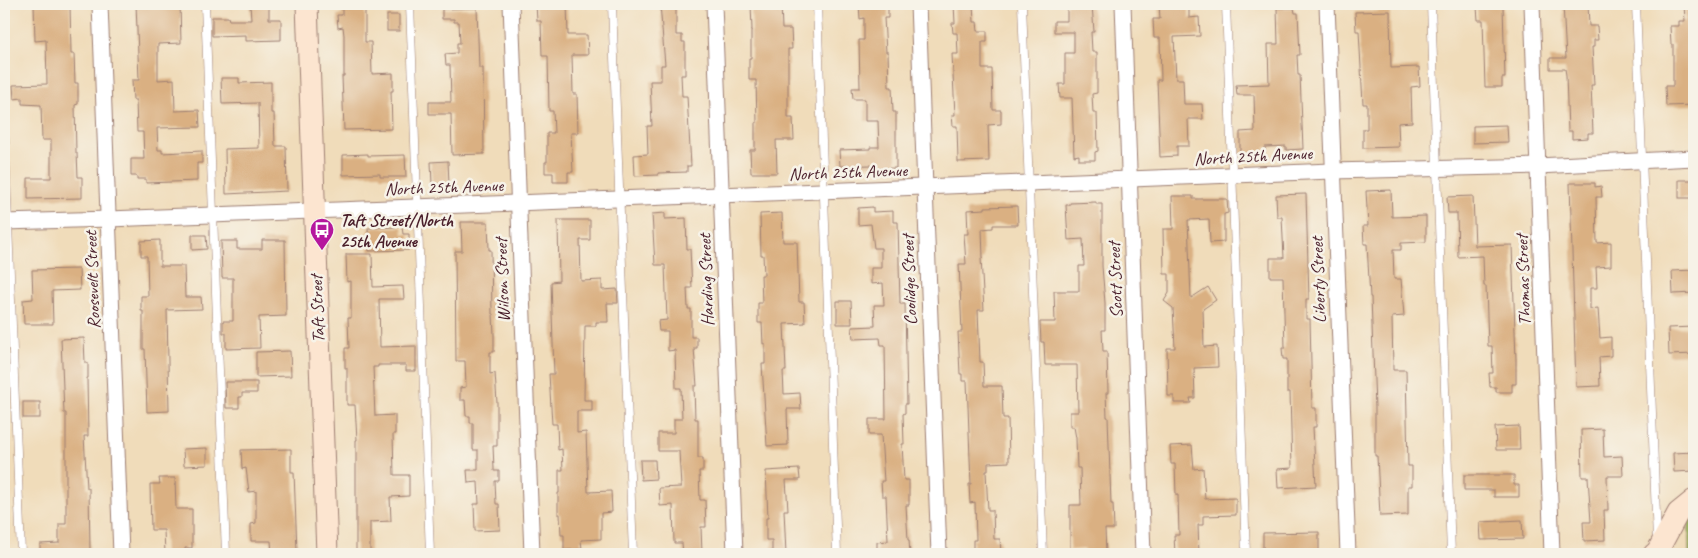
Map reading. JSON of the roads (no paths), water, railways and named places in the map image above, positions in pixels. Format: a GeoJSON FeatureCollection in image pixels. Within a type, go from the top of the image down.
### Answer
{"type":"FeatureCollection","features":[{"type":"Feature","properties":{"kind":"street","name":"Roosevelt Street"},"geometry":{"type":"LineString","coordinates":[[100,4],[121,554]]}},
{"type":"Feature","properties":{"kind":"street","name":"Taft Street"},"geometry":{"type":"LineString","coordinates":[[307,4],[327,554]]}},
{"type":"Feature","properties":{"kind":"street","name":"Wilson Street"},"geometry":{"type":"LineString","coordinates":[[511,4],[532,554]]}},
{"type":"Feature","properties":{"kind":"street","name":"Harding Street"},"geometry":{"type":"LineString","coordinates":[[714,4],[735,554]]}},
{"type":"Feature","properties":{"kind":"street","name":"Coolidge Street"},"geometry":{"type":"LineString","coordinates":[[918,4],[939,554]]}},
{"type":"Feature","properties":{"kind":"street","name":"Scott Street"},"geometry":{"type":"LineString","coordinates":[[1123,4],[1143,554]]}},
{"type":"Feature","properties":{"kind":"street","name":"Liberty Street"},"geometry":{"type":"LineString","coordinates":[[1327,4],[1348,554]]}},
{"type":"Feature","properties":{"kind":"street","name":"Thomas Street"},"geometry":{"type":"LineString","coordinates":[[1532,4],[1552,554]]}},
{"type":"Feature","properties":{"kind":"street","name":"North 25th Avenue"},"geometry":{"type":"LineString","coordinates":[[6,222],[1332,171],[1538,166],[1694,158]]}},
{"type":"Feature","properties":{"kind":"street"},"geometry":{"type":"LineString","coordinates":[[1656,554],[1678,513],[1694,500]]}},
{"type":"Feature","properties":{"kind":"lane"},"geometry":{"type":"LineString","coordinates":[[205,4],[226,554]]}},
{"type":"Feature","properties":{"kind":"lane"},"geometry":{"type":"LineString","coordinates":[[410,4],[430,554]]}},
{"type":"Feature","properties":{"kind":"lane"},"geometry":{"type":"LineString","coordinates":[[612,4],[633,554]]}},
{"type":"Feature","properties":{"kind":"lane"},"geometry":{"type":"LineString","coordinates":[[817,4],[837,554]]}},
{"type":"Feature","properties":{"kind":"lane"},"geometry":{"type":"LineString","coordinates":[[1022,4],[1043,554]]}},
{"type":"Feature","properties":{"kind":"lane"},"geometry":{"type":"LineString","coordinates":[[1226,4],[1246,554]]}},
{"type":"Feature","properties":{"kind":"lane"},"geometry":{"type":"LineString","coordinates":[[1431,4],[1452,554]]}},
{"type":"Feature","properties":{"kind":"lane"},"geometry":{"type":"LineString","coordinates":[[1636,4],[1656,554]]}},
{"type":"Feature","properties":{"kind":"lane"},"geometry":{"type":"LineString","coordinates":[[4,123],[6,222],[21,554]]}},
{"type":"Feature","properties":{"kind":"place","name":"Taft Street/North 25th Avenue"},"geometry":{"type":"Point","coordinates":[322,251]}}]}
